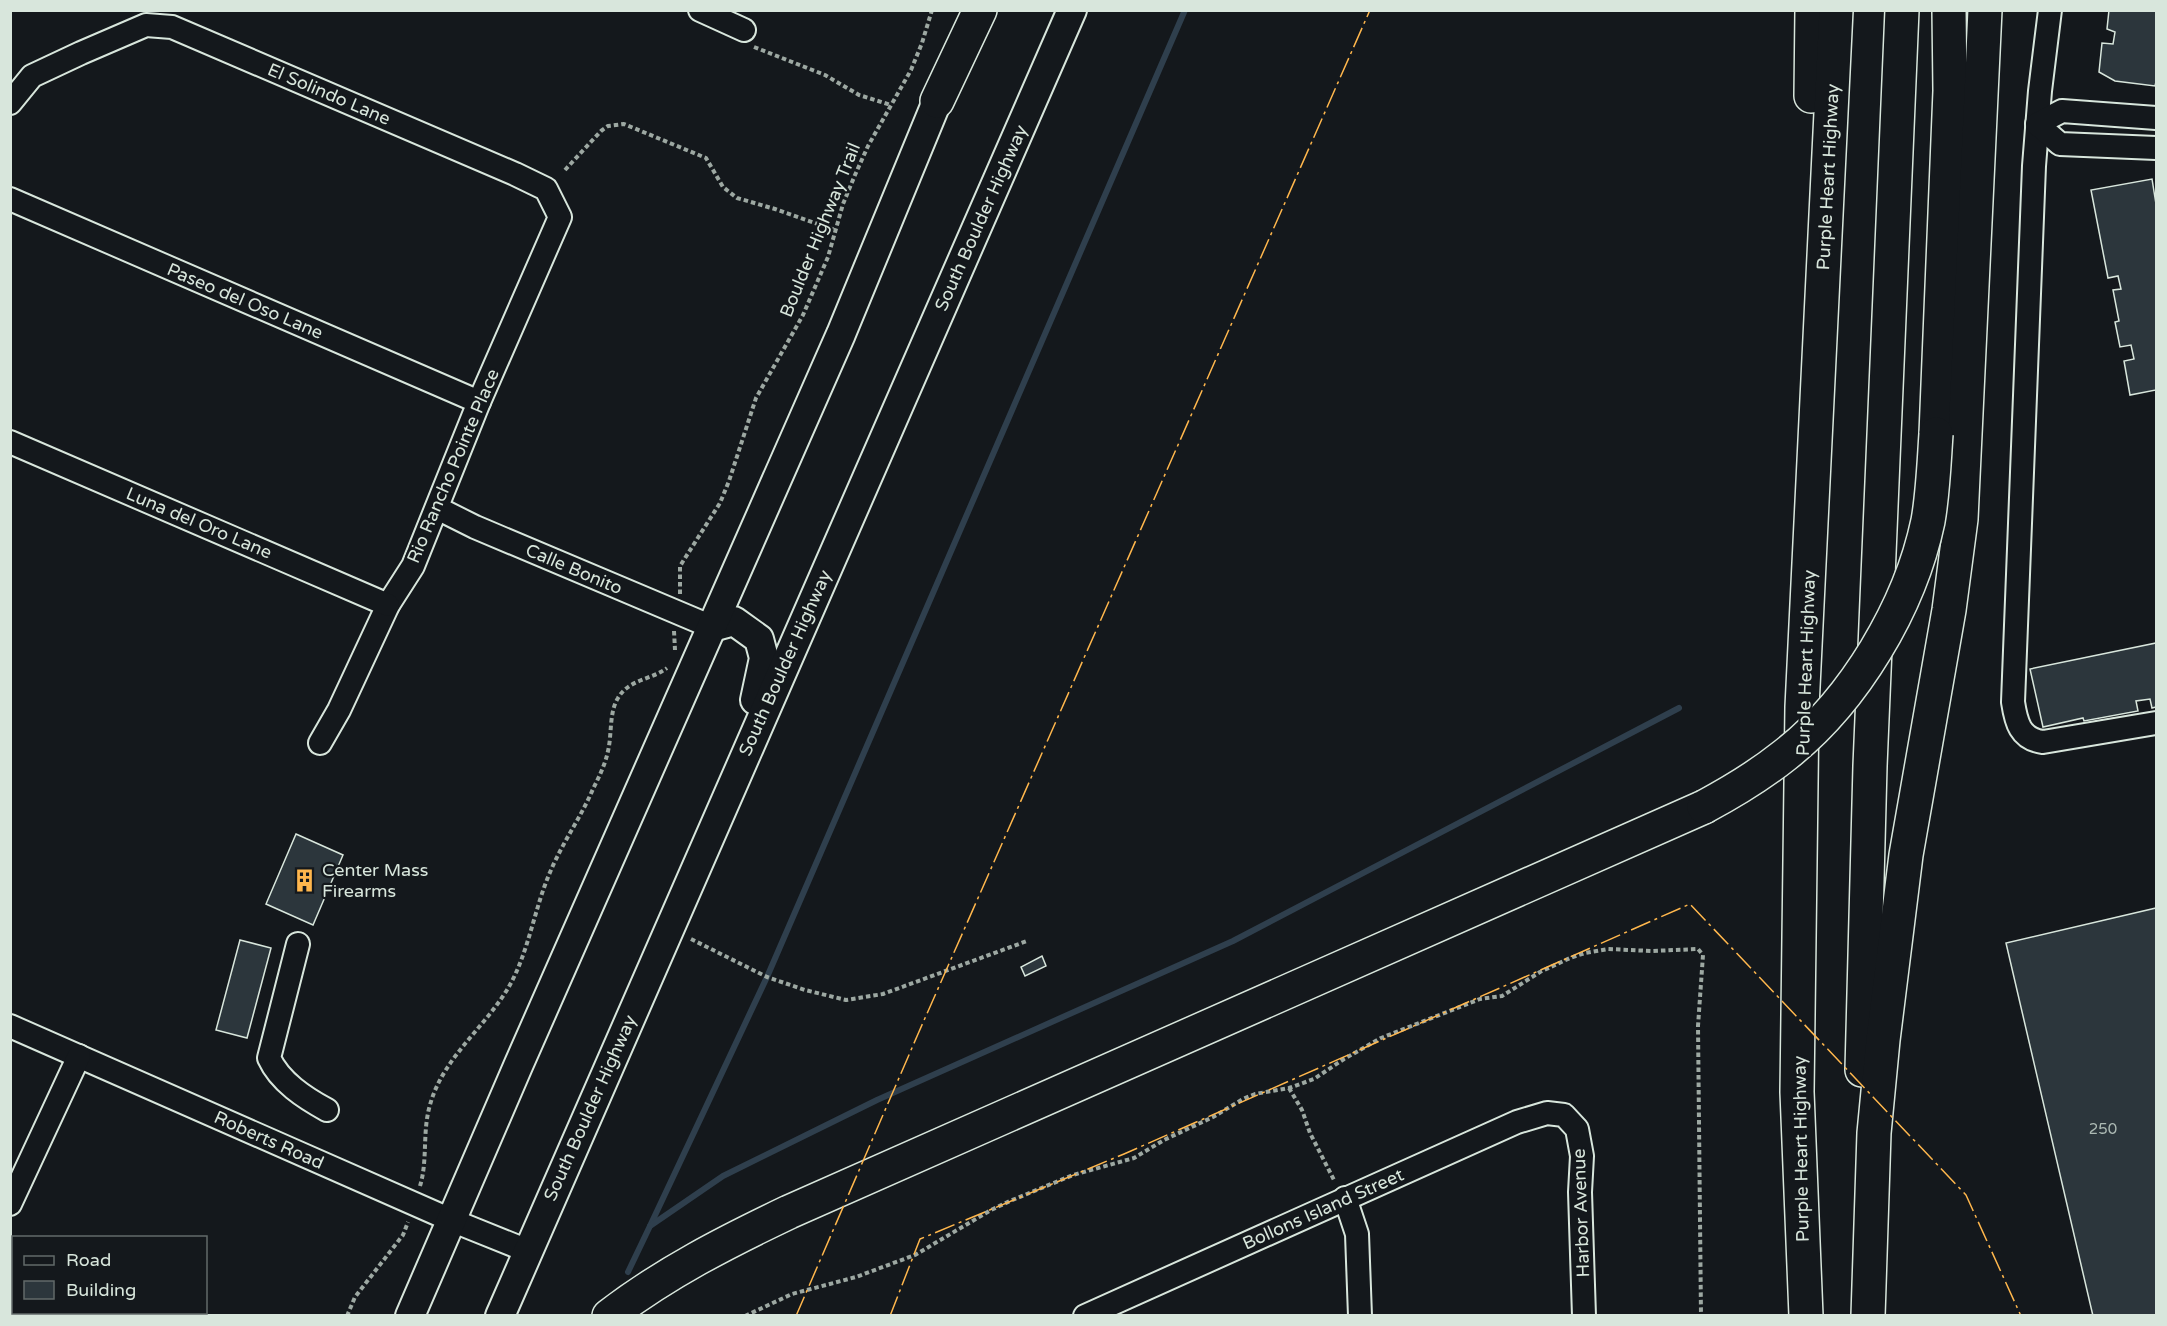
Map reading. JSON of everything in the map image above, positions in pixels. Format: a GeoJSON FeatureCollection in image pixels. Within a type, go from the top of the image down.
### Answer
{"type":"FeatureCollection","features":[{"type":"Feature","properties":{"kind":"highway"},"geometry":{"type":"LineString","coordinates":[[936,101],[980,10]]}},
{"type":"Feature","properties":{"kind":"highway"},"geometry":{"type":"LineString","coordinates":[[1802,706],[1812,10]]}},
{"type":"Feature","properties":{"kind":"highway","name":"Purple Heart Highway"},"geometry":{"type":"LineString","coordinates":[[1806,1316],[1797,1092],[1802,706],[1836,10]]}},
{"type":"Feature","properties":{"kind":"highway"},"geometry":{"type":"LineString","coordinates":[[1862,1316],[1862,1015],[1870,766],[1902,10]]}},
{"type":"Feature","properties":{"kind":"highway"},"geometry":{"type":"LineString","coordinates":[[609,1316],[666,1276],[778,1217],[1704,807],[1759,774],[1808,735],[1854,683],[1881,641],[1908,586],[1928,520],[1936,434],[1950,91],[1948,10]]}},
{"type":"Feature","properties":{"kind":"highway"},"geometry":{"type":"LineString","coordinates":[[1869,1316],[1874,1133],[1885,1028],[1906,855],[1949,610],[1961,519],[1985,10]]}},
{"type":"Feature","properties":{"kind":"main road"},"geometry":{"type":"LineString","coordinates":[[410,1316],[841,334],[974,10]]}},
{"type":"Feature","properties":{"kind":"main road","name":"South Boulder Highway"},"geometry":{"type":"LineString","coordinates":[[500,1316],[718,813],[1072,10]]}},
{"type":"Feature","properties":{"kind":"main road"},"geometry":{"type":"LineString","coordinates":[[712,627],[734,621],[759,639],[764,658],[753,710],[718,813]]}},
{"type":"Feature","properties":{"kind":"street"},"geometry":{"type":"LineString","coordinates":[[700,10],[744,30]]}},
{"type":"Feature","properties":{"kind":"street"},"geometry":{"type":"LineString","coordinates":[[2050,10],[2037,124],[2013,702],[2015,715],[2025,735],[2033,741],[2043,742],[2157,723]]}},
{"type":"Feature","properties":{"kind":"street","name":"El Solindo Lane"},"geometry":{"type":"LineString","coordinates":[[12,95],[32,76],[146,25],[172,27],[546,189],[560,217]]}},
{"type":"Feature","properties":{"kind":"street"},"geometry":{"type":"LineString","coordinates":[[2037,124],[2062,111],[2157,118]]}},
{"type":"Feature","properties":{"kind":"street"},"geometry":{"type":"LineString","coordinates":[[2103,146],[2104,114]]}},
{"type":"Feature","properties":{"kind":"street"},"geometry":{"type":"LineString","coordinates":[[2037,124],[2060,144],[2157,148]]}},
{"type":"Feature","properties":{"kind":"street","name":"Paseo del Oso Lane"},"geometry":{"type":"LineString","coordinates":[[10,199],[479,402]]}},
{"type":"Feature","properties":{"kind":"street","name":"Rio Rancho Pointe Place"},"geometry":{"type":"LineString","coordinates":[[320,743],[339,710],[388,605],[413,566],[479,402],[560,217]]}},
{"type":"Feature","properties":{"kind":"street","name":"Luna del Oro Lane"},"geometry":{"type":"LineString","coordinates":[[10,442],[388,605]]}},
{"type":"Feature","properties":{"kind":"street","name":"Calle Bonito"},"geometry":{"type":"LineString","coordinates":[[437,508],[475,527],[712,627]]}},
{"type":"Feature","properties":{"kind":"street"},"geometry":{"type":"LineString","coordinates":[[298,944],[269,1058],[272,1066],[293,1088],[327,1110]]}},
{"type":"Feature","properties":{"kind":"street","name":"Roberts Road"},"geometry":{"type":"LineString","coordinates":[[10,1026],[451,1220],[528,1251]]}},
{"type":"Feature","properties":{"kind":"street"},"geometry":{"type":"LineString","coordinates":[[10,1204],[79,1056]]}},
{"type":"Feature","properties":{"kind":"street","name":"Bollons Island Street"},"geometry":{"type":"LineString","coordinates":[[1085,1316],[1517,1122],[1547,1113],[1564,1115]]}},
{"type":"Feature","properties":{"kind":"street","name":"Harbor Avenue"},"geometry":{"type":"LineString","coordinates":[[1564,1115],[1577,1129],[1582,1156],[1580,1191],[1584,1316]]}},
{"type":"Feature","properties":{"kind":"street"},"geometry":{"type":"LineString","coordinates":[[1345,1198],[1357,1234],[1360,1316]]}},
{"type":"Feature","properties":{"kind":"path","name":"Boulder Highway Trail"},"geometry":{"type":"LineString","coordinates":[[346,1316],[362,1288],[403,1235],[425,1170],[424,1152],[429,1106],[440,1079],[452,1061],[500,1002],[512,982],[551,868],[581,815],[604,765],[617,699],[627,687],[669,666],[675,650],[673,639],[681,588],[680,566],[720,503],[756,398],[803,315],[828,257],[855,175],[910,70],[922,43],[932,10]]}},
{"type":"Feature","properties":{"kind":"path"},"geometry":{"type":"LineString","coordinates":[[744,30],[750,45],[825,75],[859,95],[891,105]]}},
{"type":"Feature","properties":{"kind":"path"},"geometry":{"type":"LineString","coordinates":[[565,171],[601,131],[615,124],[624,124],[706,158],[723,187],[737,198],[835,230]]}},
{"type":"Feature","properties":{"kind":"path"},"geometry":{"type":"LineString","coordinates":[[669,928],[767,977],[804,990],[846,1000],[883,994],[1027,941]]}},
{"type":"Feature","properties":{"kind":"path"},"geometry":{"type":"LineString","coordinates":[[745,1316],[784,1297],[856,1277],[915,1255],[1010,1201],[1073,1175],[1134,1158],[1243,1099],[1255,1094],[1289,1088],[1314,1079],[1344,1059],[1399,1030],[1480,999],[1503,996],[1540,972],[1585,953],[1608,949],[1652,951],[1698,949],[1703,955],[1698,1026],[1701,1316]]}},
{"type":"Feature","properties":{"kind":"path"},"geometry":{"type":"LineString","coordinates":[[1289,1088],[1302,1110],[1327,1170],[1345,1198]]}},
{"type":"Feature","properties":{"kind":"building"},"geometry":{"type":"Polygon","coordinates":[[[2109,10],[2156,10],[2155,86],[2115,81],[2099,72],[2102,43],[2113,44],[2115,32],[2107,29],[2109,10]]]}},
{"type":"Feature","properties":{"kind":"building"},"geometry":{"type":"Polygon","coordinates":[[[2152,179],[2156,204],[2156,390],[2130,395],[2124,361],[2134,359],[2131,345],[2120,347],[2115,322],[2119,321],[2113,290],[2121,289],[2118,276],[2108,278],[2091,190],[2152,179]]]}},
{"type":"Feature","properties":{"kind":"building"},"geometry":{"type":"Polygon","coordinates":[[[2156,643],[2156,707],[2152,708],[2150,699],[2136,701],[2138,711],[2084,721],[2083,718],[2043,727],[2030,669],[2156,643]]]}},
{"type":"Feature","properties":{"kind":"building","name":"Center Mass Firearms"},"geometry":{"type":"Polygon","coordinates":[[[296,834],[343,855],[313,925],[266,904],[296,834]]]}},
{"type":"Feature","properties":{"kind":"building"},"geometry":{"type":"Polygon","coordinates":[[[2156,908],[2156,1316],[2093,1316],[2006,943],[2156,908]]]}},
{"type":"Feature","properties":{"kind":"building"},"geometry":{"type":"Polygon","coordinates":[[[240,940],[271,948],[247,1038],[216,1030],[240,940]]]}},
{"type":"Feature","properties":{"kind":"building"},"geometry":{"type":"Polygon","coordinates":[[[1042,956],[1046,966],[1025,976],[1021,967],[1042,956]]]}},
{"type":"Feature","properties":{"kind":"building"},"geometry":{"type":"Polygon","coordinates":[[[134,1314],[196,1314],[195,1316],[133,1316],[134,1314]]]}},
{"type":"Feature","properties":{"kind":"waterway"},"geometry":{"type":"LineString","coordinates":[[650,1226],[767,977],[1185,10]]}},
{"type":"Feature","properties":{"kind":"waterway"},"geometry":{"type":"LineString","coordinates":[[628,1272],[650,1226],[723,1176],[877,1100],[1233,941],[1679,708]]}},
{"type":"Feature","properties":{"kind":"power"},"geometry":{"type":"LineString","coordinates":[[796,1316],[1370,10]]}},
{"type":"Feature","properties":{"kind":"power"},"geometry":{"type":"LineString","coordinates":[[890,1316],[920,1239],[1124,1154],[1690,904],[1966,1195],[2021,1316]]}},
{"type":"Feature","properties":{"kind":"place","name":"Center Mass Firearms"},"geometry":{"type":"Point","coordinates":[304,880]}}]}
